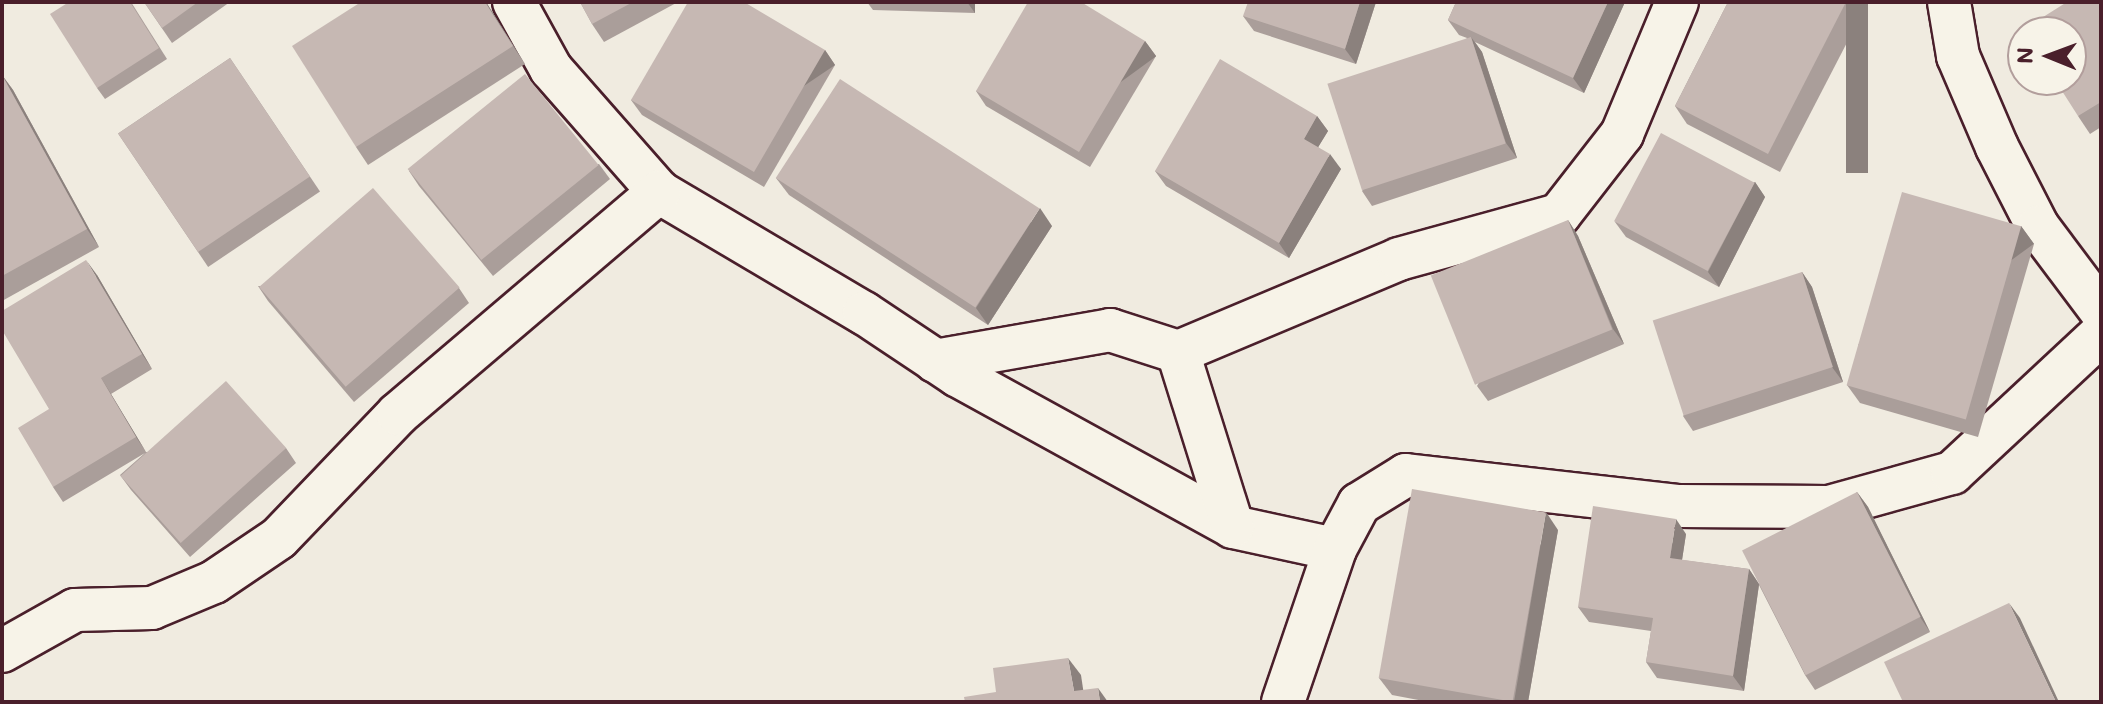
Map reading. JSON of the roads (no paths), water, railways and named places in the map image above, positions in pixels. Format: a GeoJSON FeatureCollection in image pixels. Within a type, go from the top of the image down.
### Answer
{"type":"FeatureCollection","features":[{"type":"Feature","properties":{"kind":"street"},"geometry":{"type":"LineString","coordinates":[[514,2],[551,69],[659,192],[935,361],[1233,527],[1335,549]]}},
{"type":"Feature","properties":{"kind":"street"},"geometry":{"type":"LineString","coordinates":[[935,361],[1110,330],[1178,352],[1399,259],[1559,215],[1622,134],[1677,2]]}},
{"type":"Feature","properties":{"kind":"street"},"geometry":{"type":"LineString","coordinates":[[1949,2],[1958,56],[1997,147],[2038,227],[2101,311]]}},
{"type":"Feature","properties":{"kind":"street"},"geometry":{"type":"LineString","coordinates":[[2,651],[75,610],[152,608],[214,582],[279,538],[398,414],[659,192]]}},
{"type":"Feature","properties":{"kind":"street"},"geometry":{"type":"LineString","coordinates":[[1283,702],[1335,549],[1359,504],[1406,475],[1679,506],[1829,507],[1907,488],[1952,473],[2101,334]]}},
{"type":"Feature","properties":{"kind":"street"},"geometry":{"type":"LineString","coordinates":[[1178,352],[1233,527]]}}]}
